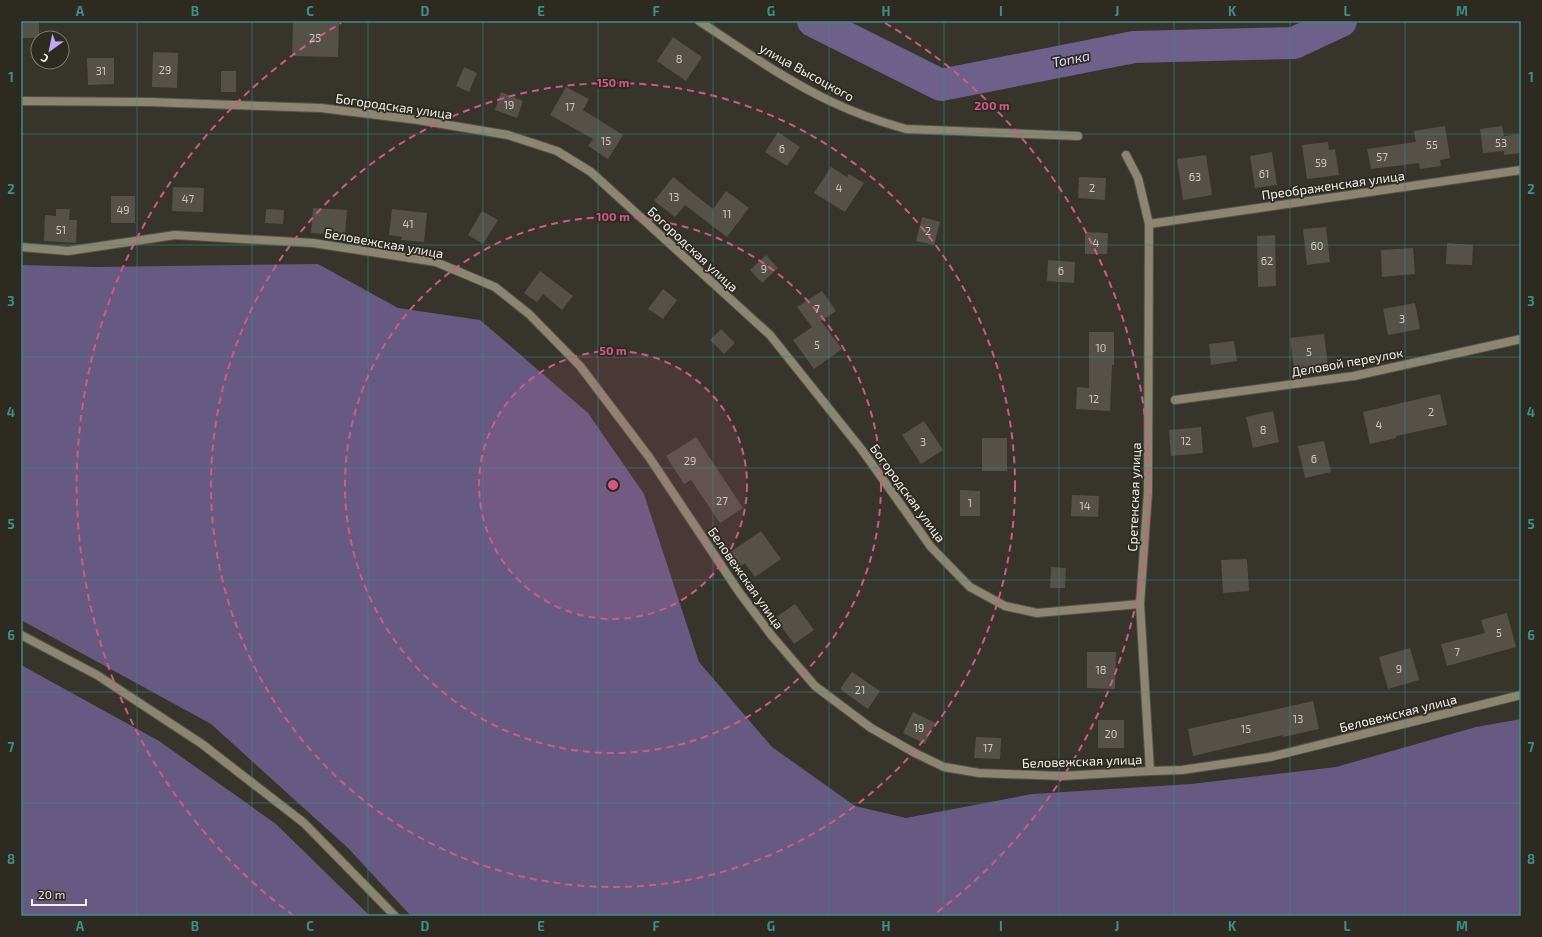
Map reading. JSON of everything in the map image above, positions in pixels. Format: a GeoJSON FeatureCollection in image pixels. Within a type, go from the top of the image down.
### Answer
{"type":"FeatureCollection","features":[{"type":"Feature","properties":{"kind":"street","name":"улица Высоцкого"},"geometry":{"type":"LineString","coordinates":[[699,21],[776,71],[832,102],[881,122],[906,129],[1078,136]]}},
{"type":"Feature","properties":{"kind":"street","name":"Богородская улица"},"geometry":{"type":"LineString","coordinates":[[21,101],[149,102],[321,108],[418,120],[508,135],[557,151],[591,172],[770,335],[862,450],[931,547],[970,586],[1004,606],[1037,613],[1140,604]]}},
{"type":"Feature","properties":{"kind":"street","name":"Сретенская улица"},"geometry":{"type":"LineString","coordinates":[[1126,155],[1138,178],[1149,224],[1148,492],[1140,604],[1150,771]]}},
{"type":"Feature","properties":{"kind":"street","name":"Преображенская улица"},"geometry":{"type":"LineString","coordinates":[[1149,224],[1521,170]]}},
{"type":"Feature","properties":{"kind":"street","name":"Беловежская улица"},"geometry":{"type":"LineString","coordinates":[[21,247],[68,251],[175,235],[312,243],[436,262],[495,287],[529,314],[580,366],[649,457],[739,592],[772,636],[815,686],[871,728],[915,753],[944,766],[979,773],[1062,776],[1182,770],[1270,757],[1521,695]]}},
{"type":"Feature","properties":{"kind":"street","name":"Деловой переулок"},"geometry":{"type":"LineString","coordinates":[[1175,400],[1354,376],[1521,339]]}},
{"type":"Feature","properties":{"kind":"street"},"geometry":{"type":"LineString","coordinates":[[21,635],[97,675],[202,744],[304,823],[395,916]]}},
{"type":"Feature","properties":{"kind":"shaded area"},"geometry":{"type":"Polygon","coordinates":[[[318,264],[398,308],[480,320],[588,413],[644,494],[699,662],[772,747],[855,806],[906,818],[1032,794],[1191,784],[1336,767],[1476,727],[1521,719],[1521,916],[411,916],[348,848],[211,724],[21,620],[21,265],[96,267],[318,264]]]}},
{"type":"Feature","properties":{"kind":"shaded area"},"geometry":{"type":"Polygon","coordinates":[[[21,665],[159,741],[276,824],[370,916],[21,916],[21,665]]]}},
{"type":"Feature","properties":{"kind":"building"},"geometry":{"type":"Polygon","coordinates":[[[21,21],[39,21],[39,30],[30,30],[30,38],[21,38],[21,21]]]}},
{"type":"Feature","properties":{"kind":"building"},"geometry":{"type":"Polygon","coordinates":[[[293,21],[339,21],[338,57],[292,56],[293,21]]]}},
{"type":"Feature","properties":{"kind":"building"},"geometry":{"type":"Polygon","coordinates":[[[673,37],[702,57],[686,81],[657,61],[673,37]]]}},
{"type":"Feature","properties":{"kind":"building"},"geometry":{"type":"Polygon","coordinates":[[[153,52],[178,53],[177,88],[152,87],[153,52]]]}},
{"type":"Feature","properties":{"kind":"building"},"geometry":{"type":"Polygon","coordinates":[[[87,58],[114,58],[114,84],[88,85],[87,58]]]}},
{"type":"Feature","properties":{"kind":"building"},"geometry":{"type":"Polygon","coordinates":[[[464,67],[477,73],[469,92],[456,86],[464,67]]]}},
{"type":"Feature","properties":{"kind":"building"},"geometry":{"type":"Polygon","coordinates":[[[221,71],[236,71],[236,92],[221,92],[221,71]]]}},
{"type":"Feature","properties":{"kind":"building"},"geometry":{"type":"Polygon","coordinates":[[[566,87],[589,99],[583,110],[623,135],[608,159],[588,146],[593,139],[550,115],[566,87]]]}},
{"type":"Feature","properties":{"kind":"building"},"geometry":{"type":"Polygon","coordinates":[[[501,92],[523,101],[517,118],[495,110],[501,92]]]}},
{"type":"Feature","properties":{"kind":"building"},"geometry":{"type":"Polygon","coordinates":[[[1445,126],[1450,158],[1440,160],[1441,166],[1420,169],[1419,163],[1371,169],[1367,149],[1416,142],[1414,131],[1445,126]]]}},
{"type":"Feature","properties":{"kind":"building"},"geometry":{"type":"Polygon","coordinates":[[[1502,126],[1504,136],[1521,134],[1521,153],[1504,155],[1504,151],[1483,153],[1480,129],[1502,126]]]}},
{"type":"Feature","properties":{"kind":"building"},"geometry":{"type":"Polygon","coordinates":[[[778,132],[800,147],[787,166],[765,152],[778,132]]]}},
{"type":"Feature","properties":{"kind":"building"},"geometry":{"type":"Polygon","coordinates":[[[1328,142],[1329,150],[1335,149],[1339,175],[1307,179],[1302,145],[1328,142]]]}},
{"type":"Feature","properties":{"kind":"building"},"geometry":{"type":"Polygon","coordinates":[[[1272,152],[1277,185],[1255,188],[1250,156],[1272,152]]]}},
{"type":"Feature","properties":{"kind":"building"},"geometry":{"type":"Polygon","coordinates":[[[1206,155],[1212,195],[1183,200],[1177,159],[1206,155]]]}},
{"type":"Feature","properties":{"kind":"building"},"geometry":{"type":"Polygon","coordinates":[[[831,167],[847,177],[849,174],[864,183],[845,212],[814,193],[831,167]]]}},
{"type":"Feature","properties":{"kind":"building"},"geometry":{"type":"Polygon","coordinates":[[[673,177],[713,209],[726,191],[749,208],[727,237],[685,205],[675,217],[654,201],[673,177]]]}},
{"type":"Feature","properties":{"kind":"building"},"geometry":{"type":"Polygon","coordinates":[[[1079,177],[1106,178],[1105,200],[1078,198],[1079,177]]]}},
{"type":"Feature","properties":{"kind":"building"},"geometry":{"type":"Polygon","coordinates":[[[173,187],[204,188],[203,212],[172,211],[173,187]]]}},
{"type":"Feature","properties":{"kind":"building"},"geometry":{"type":"Polygon","coordinates":[[[111,196],[135,196],[135,223],[111,223],[111,196]]]}},
{"type":"Feature","properties":{"kind":"building"},"geometry":{"type":"Polygon","coordinates":[[[313,208],[347,210],[345,235],[311,233],[313,208]]]}},
{"type":"Feature","properties":{"kind":"building"},"geometry":{"type":"Polygon","coordinates":[[[56,209],[70,209],[69,220],[77,220],[76,243],[44,241],[45,215],[56,216],[56,209]]]}},
{"type":"Feature","properties":{"kind":"building"},"geometry":{"type":"Polygon","coordinates":[[[266,209],[284,210],[283,224],[265,223],[266,209]]]}},
{"type":"Feature","properties":{"kind":"building"},"geometry":{"type":"Polygon","coordinates":[[[392,209],[427,213],[424,242],[401,240],[402,237],[389,235],[392,209]]]}},
{"type":"Feature","properties":{"kind":"building"},"geometry":{"type":"Polygon","coordinates":[[[482,211],[498,220],[483,244],[468,235],[482,211]]]}},
{"type":"Feature","properties":{"kind":"building"},"geometry":{"type":"Polygon","coordinates":[[[922,217],[940,222],[934,245],[916,241],[922,217]]]}},
{"type":"Feature","properties":{"kind":"building"},"geometry":{"type":"Polygon","coordinates":[[[1326,227],[1330,262],[1307,265],[1303,229],[1326,227]]]}},
{"type":"Feature","properties":{"kind":"building"},"geometry":{"type":"Polygon","coordinates":[[[1085,232],[1108,233],[1107,254],[1085,254],[1085,232]]]}},
{"type":"Feature","properties":{"kind":"building"},"geometry":{"type":"Polygon","coordinates":[[[1275,235],[1276,286],[1258,287],[1257,236],[1275,235]]]}},
{"type":"Feature","properties":{"kind":"building"},"geometry":{"type":"Polygon","coordinates":[[[1447,243],[1473,245],[1472,265],[1446,264],[1447,243]]]}},
{"type":"Feature","properties":{"kind":"building"},"geometry":{"type":"Polygon","coordinates":[[[1413,248],[1415,274],[1382,277],[1381,250],[1413,248]]]}},
{"type":"Feature","properties":{"kind":"building"},"geometry":{"type":"Polygon","coordinates":[[[766,255],[778,268],[762,283],[750,270],[766,255]]]}},
{"type":"Feature","properties":{"kind":"building"},"geometry":{"type":"Polygon","coordinates":[[[1048,260],[1075,262],[1074,283],[1047,281],[1048,260]]]}},
{"type":"Feature","properties":{"kind":"building"},"geometry":{"type":"Polygon","coordinates":[[[540,271],[573,296],[562,310],[543,294],[537,302],[524,293],[540,271]]]}},
{"type":"Feature","properties":{"kind":"building"},"geometry":{"type":"Polygon","coordinates":[[[663,289],[677,300],[663,319],[648,309],[663,289]]]}},
{"type":"Feature","properties":{"kind":"building"},"geometry":{"type":"Polygon","coordinates":[[[822,291],[836,311],[821,321],[842,349],[814,369],[793,340],[812,327],[797,307],[822,291]]]}},
{"type":"Feature","properties":{"kind":"building"},"geometry":{"type":"Polygon","coordinates":[[[1415,303],[1420,329],[1388,335],[1383,309],[1415,303]]]}},
{"type":"Feature","properties":{"kind":"building"},"geometry":{"type":"Polygon","coordinates":[[[721,329],[735,343],[724,354],[710,340],[721,329]]]}},
{"type":"Feature","properties":{"kind":"building"},"geometry":{"type":"Polygon","coordinates":[[[1089,332],[1114,332],[1114,365],[1112,365],[1110,411],[1076,409],[1077,387],[1089,388],[1089,332]]]}},
{"type":"Feature","properties":{"kind":"building"},"geometry":{"type":"Polygon","coordinates":[[[1324,334],[1328,366],[1294,370],[1290,338],[1324,334]]]}},
{"type":"Feature","properties":{"kind":"building"},"geometry":{"type":"Polygon","coordinates":[[[1234,341],[1237,361],[1211,365],[1209,344],[1234,341]]]}},
{"type":"Feature","properties":{"kind":"building"},"geometry":{"type":"Polygon","coordinates":[[[1440,394],[1447,425],[1396,436],[1396,438],[1370,444],[1363,412],[1440,394]]]}},
{"type":"Feature","properties":{"kind":"building"},"geometry":{"type":"Polygon","coordinates":[[[1273,411],[1279,442],[1253,448],[1246,417],[1273,411]]]}},
{"type":"Feature","properties":{"kind":"building"},"geometry":{"type":"Polygon","coordinates":[[[924,421],[943,450],[921,464],[902,435],[924,421]]]}},
{"type":"Feature","properties":{"kind":"building"},"geometry":{"type":"Polygon","coordinates":[[[1201,427],[1203,453],[1171,456],[1169,430],[1201,427]]]}},
{"type":"Feature","properties":{"kind":"building"},"geometry":{"type":"Polygon","coordinates":[[[696,437],[743,508],[720,523],[691,480],[684,484],[666,456],[696,437]]]}},
{"type":"Feature","properties":{"kind":"building"},"geometry":{"type":"Polygon","coordinates":[[[982,438],[1007,438],[1007,471],[982,471],[982,438]]]}},
{"type":"Feature","properties":{"kind":"building"},"geometry":{"type":"Polygon","coordinates":[[[1324,441],[1331,472],[1305,478],[1298,446],[1324,441]]]}},
{"type":"Feature","properties":{"kind":"building"},"geometry":{"type":"Polygon","coordinates":[[[960,490],[980,491],[980,516],[960,516],[960,490]]]}},
{"type":"Feature","properties":{"kind":"building"},"geometry":{"type":"Polygon","coordinates":[[[1072,495],[1099,496],[1098,517],[1071,516],[1072,495]]]}},
{"type":"Feature","properties":{"kind":"building"},"geometry":{"type":"Polygon","coordinates":[[[761,531],[781,559],[755,577],[745,563],[736,570],[726,555],[761,531]]]}},
{"type":"Feature","properties":{"kind":"building"},"geometry":{"type":"Polygon","coordinates":[[[1247,559],[1249,591],[1223,593],[1221,560],[1247,559]]]}},
{"type":"Feature","properties":{"kind":"building"},"geometry":{"type":"Polygon","coordinates":[[[1051,567],[1066,568],[1065,588],[1050,588],[1051,567]]]}},
{"type":"Feature","properties":{"kind":"building"},"geometry":{"type":"Polygon","coordinates":[[[795,604],[814,630],[794,644],[775,618],[795,604]]]}},
{"type":"Feature","properties":{"kind":"building"},"geometry":{"type":"Polygon","coordinates":[[[1507,613],[1516,647],[1447,666],[1441,644],[1485,633],[1481,620],[1507,613]]]}},
{"type":"Feature","properties":{"kind":"building"},"geometry":{"type":"Polygon","coordinates":[[[1410,648],[1419,680],[1388,689],[1379,657],[1410,648]]]}},
{"type":"Feature","properties":{"kind":"building"},"geometry":{"type":"Polygon","coordinates":[[[1087,652],[1116,652],[1115,689],[1087,688],[1087,652]]]}},
{"type":"Feature","properties":{"kind":"building"},"geometry":{"type":"Polygon","coordinates":[[[852,672],[880,691],[868,709],[840,689],[852,672]]]}},
{"type":"Feature","properties":{"kind":"building"},"geometry":{"type":"Polygon","coordinates":[[[1313,701],[1319,729],[1283,737],[1283,735],[1193,756],[1188,729],[1313,701]]]}},
{"type":"Feature","properties":{"kind":"building"},"geometry":{"type":"Polygon","coordinates":[[[913,712],[935,723],[925,744],[903,733],[913,712]]]}},
{"type":"Feature","properties":{"kind":"building"},"geometry":{"type":"Polygon","coordinates":[[[1098,720],[1124,720],[1124,748],[1098,748],[1098,720]]]}},
{"type":"Feature","properties":{"kind":"building"},"geometry":{"type":"Polygon","coordinates":[[[976,737],[1001,738],[1000,759],[974,758],[976,737]]]}},
{"type":"Feature","properties":{"kind":"waterway","name":"Топка"},"geometry":{"type":"LineString","coordinates":[[813,21],[941,85],[1134,47],[1294,43],[1341,21]]}}]}
